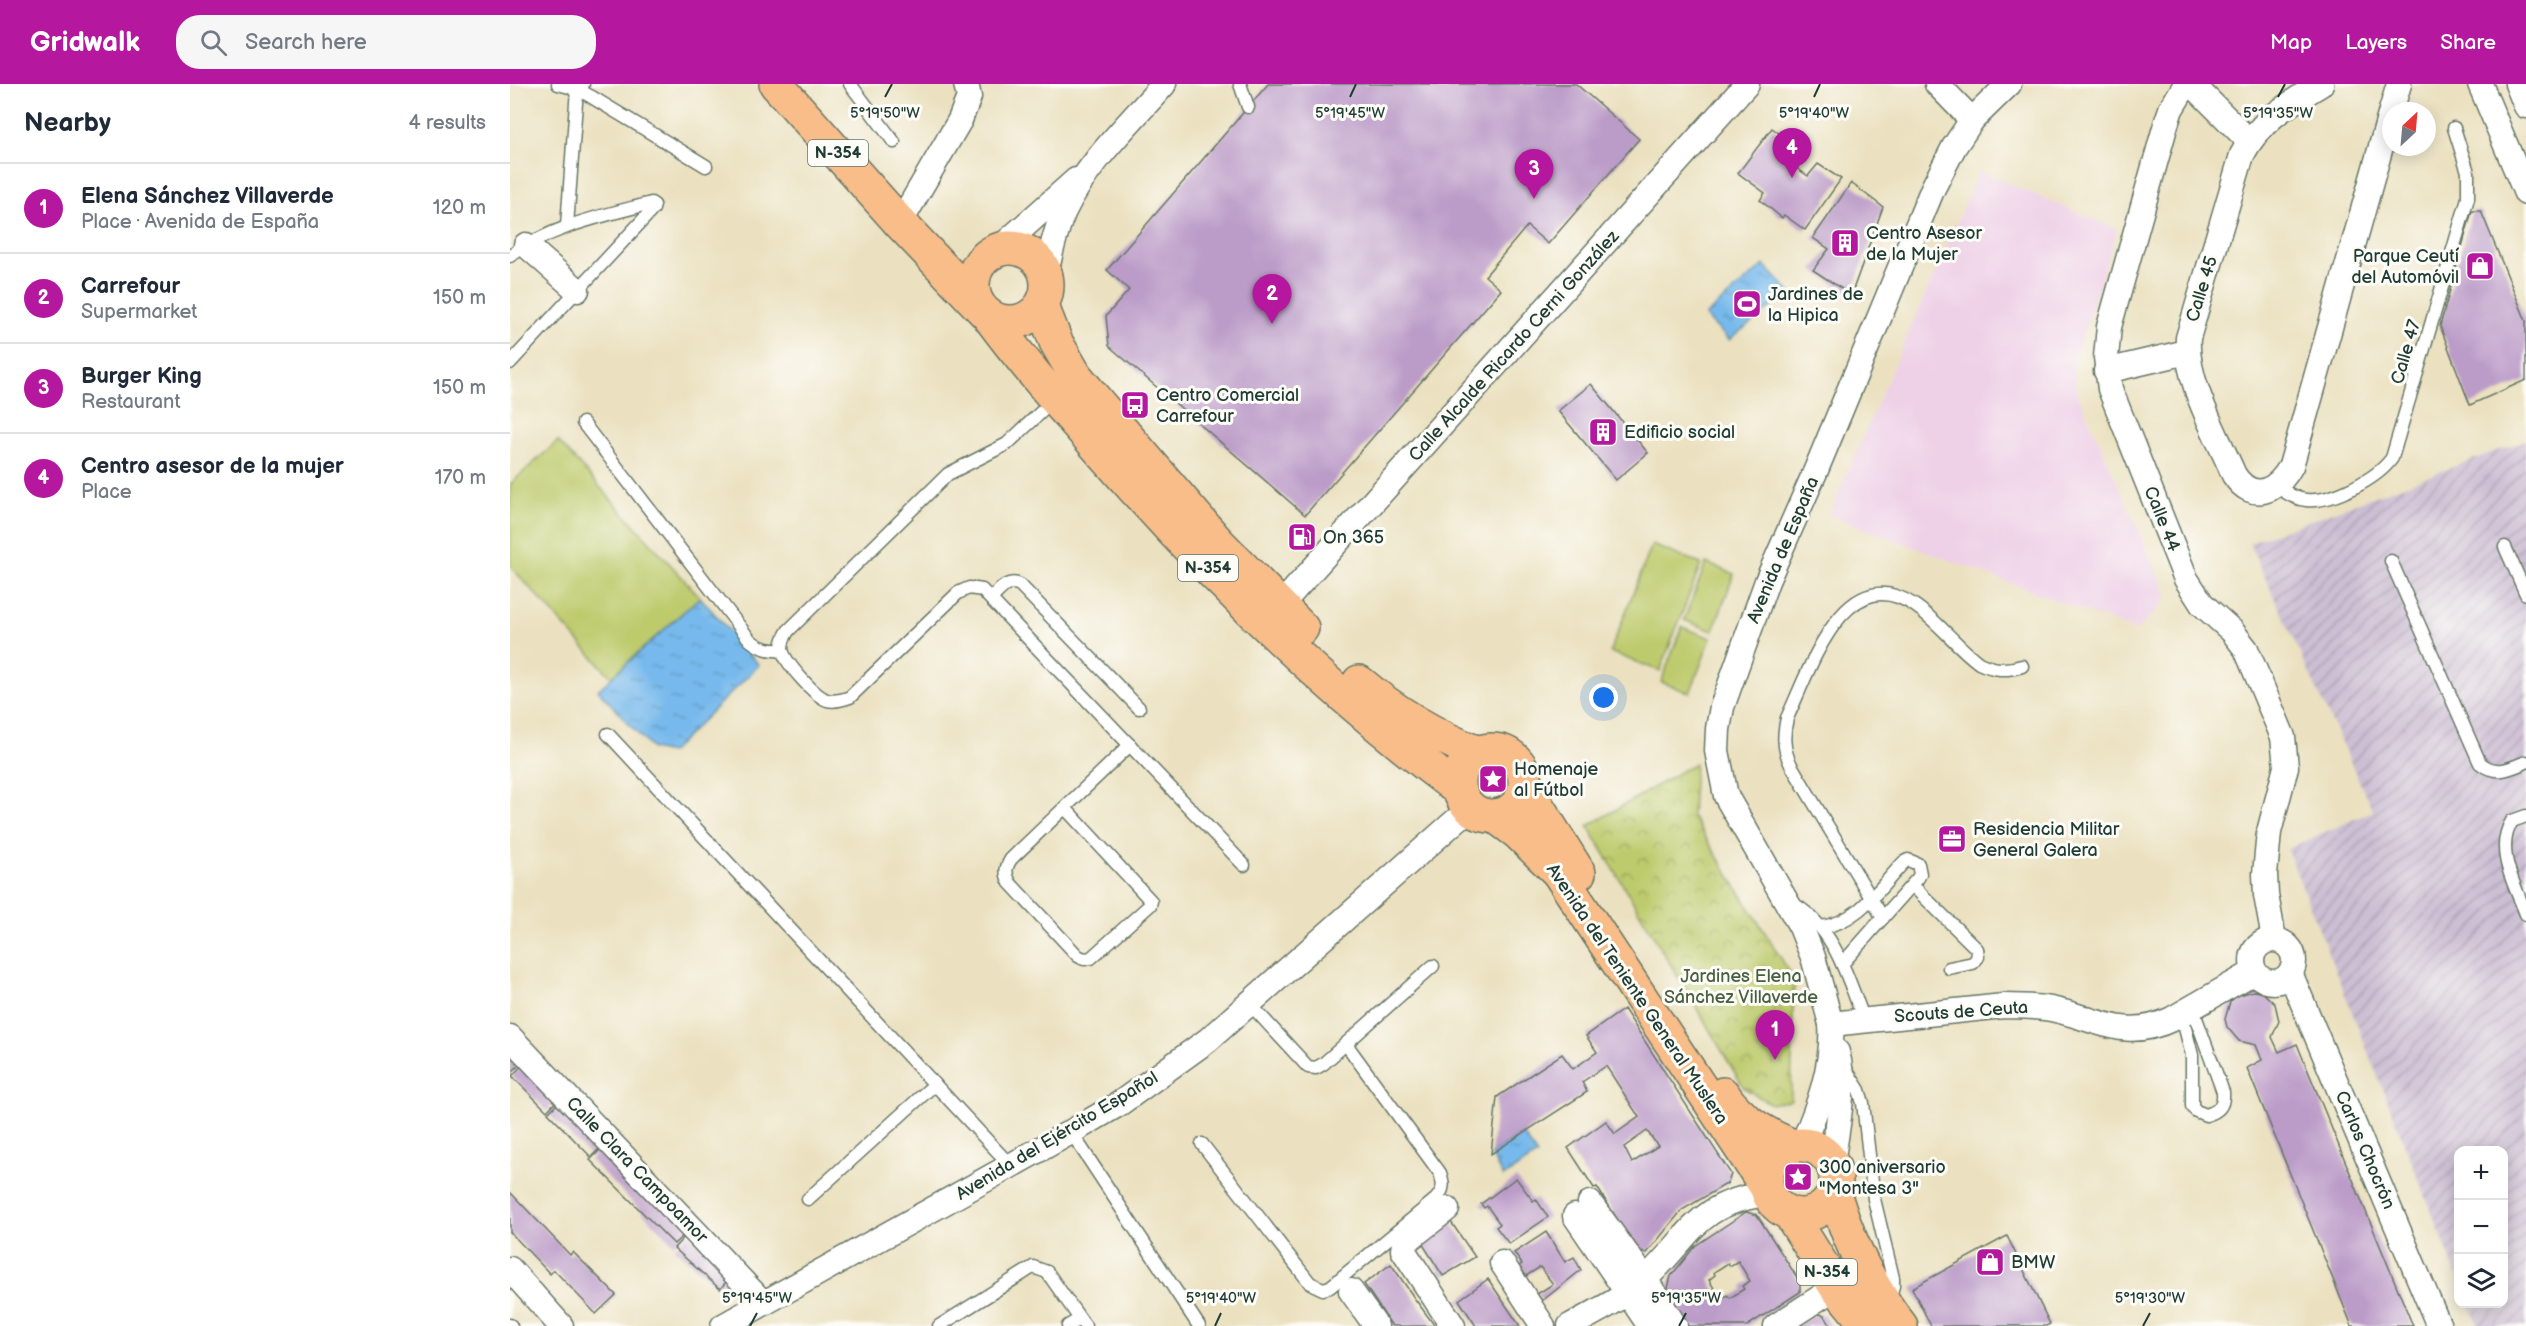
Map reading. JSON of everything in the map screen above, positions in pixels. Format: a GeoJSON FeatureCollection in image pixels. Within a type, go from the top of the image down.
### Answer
{"type":"FeatureCollection","features":[{"type":"Feature","properties":{"kind":"highway","name":"Avenida del Teniente General Muslera"},"geometry":{"type":"LineString","coordinates":[[776,84],[900,223],[984,311],[1055,399],[1139,495],[1272,631],[1380,729],[1475,805],[1518,832],[1558,872],[1774,1198]]}},
{"type":"Feature","properties":{"kind":"highway","name":"N-354"},"geometry":{"type":"LineString","coordinates":[[900,223],[943,244],[995,251],[1012,247],[1023,249],[1041,263],[1046,273]]}},
{"type":"Feature","properties":{"kind":"highway","name":"N-354"},"geometry":{"type":"LineString","coordinates":[[984,311],[974,296],[972,284],[981,261],[995,251]]}},
{"type":"Feature","properties":{"kind":"highway"},"geometry":{"type":"LineString","coordinates":[[984,311],[1011,323],[1022,321],[1042,306],[1048,285],[1046,273]]}},
{"type":"Feature","properties":{"kind":"highway","name":"N-354"},"geometry":{"type":"LineString","coordinates":[[1042,306],[1056,342],[1075,375],[1156,474],[1279,606],[1383,703],[1434,734],[1478,753],[1487,750],[1506,753],[1521,767],[1525,786]]}},
{"type":"Feature","properties":{"kind":"highway"},"geometry":{"type":"LineString","coordinates":[[1478,753],[1468,759],[1461,768],[1458,779],[1475,805],[1515,806],[1522,797],[1525,786]]}},
{"type":"Feature","properties":{"kind":"highway","name":"Avenida del Teniente General Muslera"},"geometry":{"type":"LineString","coordinates":[[1525,786],[1727,1101],[1746,1120],[1768,1136],[1797,1145]]}},
{"type":"Feature","properties":{"kind":"highway","name":"N-354"},"geometry":{"type":"LineString","coordinates":[[1797,1145],[1820,1151],[1833,1179]]}},
{"type":"Feature","properties":{"kind":"highway"},"geometry":{"type":"LineString","coordinates":[[1797,1145],[1775,1156],[1765,1174],[1774,1198],[1812,1214],[1822,1208],[1833,1179]]}},
{"type":"Feature","properties":{"kind":"highway","name":"Avenida de España"},"geometry":{"type":"LineString","coordinates":[[1833,1179],[1846,1233],[1885,1319]]}},
{"type":"Feature","properties":{"kind":"highway","name":"N-354"},"geometry":{"type":"LineString","coordinates":[[1774,1198],[1836,1287],[1885,1319]]}},
{"type":"Feature","properties":{"kind":"street"},"geometry":{"type":"LineString","coordinates":[[900,223],[960,120],[969,97],[966,84]]}},
{"type":"Feature","properties":{"kind":"street"},"geometry":{"type":"LineString","coordinates":[[1046,273],[1053,242],[1064,212],[1080,183],[1099,157],[1164,84]]}},
{"type":"Feature","properties":{"kind":"street","name":"Calle Alcalde Ricardo Cerni González"},"geometry":{"type":"LineString","coordinates":[[1279,606],[1747,84]]}},
{"type":"Feature","properties":{"kind":"street"},"geometry":{"type":"LineString","coordinates":[[1936,84],[1972,120]]}},
{"type":"Feature","properties":{"kind":"street","name":"Avenida de España"},"geometry":{"type":"LineString","coordinates":[[1833,1179],[1841,1091],[1840,1063],[1813,957],[1786,899],[1760,859],[1726,796],[1717,752],[1722,707],[1767,581],[1933,188],[1954,147],[1972,120],[2009,84]]}},
{"type":"Feature","properties":{"kind":"street","name":"Calle 44"},"geometry":{"type":"LineString","coordinates":[[2186,84],[2171,109],[2166,124],[2109,327],[2106,343],[2106,371],[2116,406],[2186,579],[2202,604],[2232,631],[2246,649],[2283,737],[2286,752],[2284,782],[2266,853],[2266,895],[2274,939]]}},
{"type":"Feature","properties":{"kind":"street"},"geometry":{"type":"LineString","coordinates":[[2192,84],[2249,141]]}},
{"type":"Feature","properties":{"kind":"street","name":"Calle 45"},"geometry":{"type":"LineString","coordinates":[[2277,486],[2265,491],[2252,491],[2241,485],[2193,379],[2187,352],[2191,325],[2242,155],[2249,141],[2273,114],[2321,84]]}},
{"type":"Feature","properties":{"kind":"street"},"geometry":{"type":"LineString","coordinates":[[2394,102],[2399,84]]}},
{"type":"Feature","properties":{"kind":"street"},"geometry":{"type":"LineString","coordinates":[[2480,84],[2526,194]]}},
{"type":"Feature","properties":{"kind":"street"},"geometry":{"type":"LineString","coordinates":[[2517,84],[2526,106]]}},
{"type":"Feature","properties":{"kind":"street"},"geometry":{"type":"LineString","coordinates":[[2277,486],[2291,466],[2382,143]]}},
{"type":"Feature","properties":{"kind":"street"},"geometry":{"type":"LineString","coordinates":[[995,251],[1099,157]]}},
{"type":"Feature","properties":{"kind":"street"},"geometry":{"type":"LineString","coordinates":[[518,251],[577,291]]}},
{"type":"Feature","properties":{"kind":"street"},"geometry":{"type":"LineString","coordinates":[[2106,371],[2187,352]]}},
{"type":"Feature","properties":{"kind":"street","name":"Avenida del Ejército Español"},"geometry":{"type":"LineString","coordinates":[[723,1326],[1071,1132],[1164,1073],[1208,1040],[1475,805]]}},
{"type":"Feature","properties":{"kind":"street"},"geometry":{"type":"LineString","coordinates":[[2274,939],[2291,949],[2294,961],[2290,973],[2279,981],[2272,982],[2259,977],[2251,966],[2253,952],[2261,942],[2274,939]]}},
{"type":"Feature","properties":{"kind":"street","name":"Scouts de Ceuta"},"geometry":{"type":"LineString","coordinates":[[1832,1029],[1864,1020],[2004,1006],[2027,1006],[2052,1009],[2113,1028],[2136,1030],[2161,1024],[2254,972]]}},
{"type":"Feature","properties":{"kind":"street","name":"Carlos Chocrón"},"geometry":{"type":"LineString","coordinates":[[2290,973],[2439,1326]]}},
{"type":"Feature","properties":{"kind":"street","name":"Avenida de España"},"geometry":{"type":"LineString","coordinates":[[1797,1145],[1822,1091],[1832,1029]]}},
{"type":"Feature","properties":{"kind":"street","name":"Calle Clara Campoamor"},"geometry":{"type":"LineString","coordinates":[[510,1037],[763,1304]]}},
{"type":"Feature","properties":{"kind":"street"},"geometry":{"type":"LineString","coordinates":[[1570,1326],[1636,1286],[1705,1215],[1724,1203],[1745,1197],[1774,1198]]}},
{"type":"Feature","properties":{"kind":"street"},"geometry":{"type":"LineString","coordinates":[[1447,1209],[1409,1239],[1404,1244],[1403,1250],[1453,1326]]}},
{"type":"Feature","properties":{"kind":"street"},"geometry":{"type":"LineString","coordinates":[[1582,1210],[1636,1286],[1675,1326]]}},
{"type":"Feature","properties":{"kind":"street"},"geometry":{"type":"LineString","coordinates":[[1502,1263],[1543,1326]]}},
{"type":"Feature","properties":{"kind":"street"},"geometry":{"type":"LineString","coordinates":[[511,1274],[561,1326]]}},
{"type":"Feature","properties":{"kind":"street"},"geometry":{"type":"LineString","coordinates":[[1636,1286],[1650,1326]]}},
{"type":"Feature","properties":{"kind":"street"},"geometry":{"type":"LineString","coordinates":[[1776,1326],[1836,1287]]}},
{"type":"Feature","properties":{"kind":"street"},"geometry":{"type":"LineString","coordinates":[[1352,1291],[1376,1326]]}},
{"type":"Feature","properties":{"kind":"lane"},"geometry":{"type":"LineString","coordinates":[[558,84],[579,87],[706,166]]}},
{"type":"Feature","properties":{"kind":"lane"},"geometry":{"type":"LineString","coordinates":[[850,84],[894,142]]}},
{"type":"Feature","properties":{"kind":"lane"},"geometry":{"type":"LineString","coordinates":[[1240,84],[1248,107]]}},
{"type":"Feature","properties":{"kind":"lane"},"geometry":{"type":"LineString","coordinates":[[567,226],[579,87]]}},
{"type":"Feature","properties":{"kind":"lane","name":"Calle 47"},"geometry":{"type":"LineString","coordinates":[[2277,486],[2296,498],[2320,500],[2366,482],[2377,475],[2392,458],[2468,198],[2468,172],[2454,128]]}},
{"type":"Feature","properties":{"kind":"lane"},"geometry":{"type":"LineString","coordinates":[[510,363],[653,209],[654,205],[651,203],[567,226],[518,251]]}},
{"type":"Feature","properties":{"kind":"lane"},"geometry":{"type":"LineString","coordinates":[[1055,399],[1007,444],[948,474],[788,631],[783,640],[782,650],[787,661],[818,696],[839,701],[850,697],[958,593],[969,588],[982,590],[1244,865]]}},
{"type":"Feature","properties":{"kind":"lane"},"geometry":{"type":"LineString","coordinates":[[584,423],[750,640],[770,651],[782,650]]}},
{"type":"Feature","properties":{"kind":"lane"},"geometry":{"type":"LineString","coordinates":[[2505,547],[2526,594]]}},
{"type":"Feature","properties":{"kind":"lane"},"geometry":{"type":"LineString","coordinates":[[2391,561],[2480,763],[2499,771],[2526,762]]}},
{"type":"Feature","properties":{"kind":"lane"},"geometry":{"type":"LineString","coordinates":[[991,599],[1008,583],[1014,582],[1020,585],[1139,708]]}},
{"type":"Feature","properties":{"kind":"lane"},"geometry":{"type":"LineString","coordinates":[[1882,918],[1791,765],[1785,748],[1784,728],[1787,718],[1803,680],[1828,635],[1847,609],[1856,602],[1866,597],[1886,595],[1914,605],[1979,663],[1996,669],[2022,666]]}},
{"type":"Feature","properties":{"kind":"lane"},"geometry":{"type":"LineString","coordinates":[[608,734],[1011,1166]]}},
{"type":"Feature","properties":{"kind":"lane"},"geometry":{"type":"LineString","coordinates":[[1065,808],[1151,901],[1150,905],[1091,958],[1084,959],[1078,956],[1010,883],[1006,875],[1006,866],[1011,859],[1130,745]]}},
{"type":"Feature","properties":{"kind":"lane"},"geometry":{"type":"LineString","coordinates":[[2526,816],[2512,821],[2503,841],[2508,867],[2526,914]]}},
{"type":"Feature","properties":{"kind":"lane"},"geometry":{"type":"LineString","coordinates":[[1821,927],[1849,919],[1904,862],[1908,860],[1918,864],[1920,874],[1912,885],[1842,964]]}},
{"type":"Feature","properties":{"kind":"lane"},"geometry":{"type":"LineString","coordinates":[[1912,885],[1977,949],[1978,957],[1973,963],[1949,968]]}},
{"type":"Feature","properties":{"kind":"lane"},"geometry":{"type":"LineString","coordinates":[[1786,899],[1799,907],[1821,927],[1842,964],[1864,1020]]}},
{"type":"Feature","properties":{"kind":"lane"},"geometry":{"type":"LineString","coordinates":[[1249,1003],[1308,1067],[1316,1068],[1434,966]]}},
{"type":"Feature","properties":{"kind":"lane"},"geometry":{"type":"LineString","coordinates":[[2185,1011],[2223,1092],[2223,1103],[2217,1112],[2206,1115],[2196,1111],[2192,1106],[2192,1055],[2184,1028],[2185,1011]]}},
{"type":"Feature","properties":{"kind":"lane"},"geometry":{"type":"LineString","coordinates":[[1202,1144],[1310,1283],[1323,1289],[1330,1287],[1436,1199],[1442,1192],[1443,1182],[1440,1173],[1346,1044]]}},
{"type":"Feature","properties":{"kind":"lane"},"geometry":{"type":"LineString","coordinates":[[1840,1063],[1851,1075],[1863,1103],[1874,1199],[1893,1278],[1892,1293],[1885,1319]]}},
{"type":"Feature","properties":{"kind":"lane"},"geometry":{"type":"LineString","coordinates":[[808,1199],[935,1084]]}},
{"type":"Feature","properties":{"kind":"lane"},"geometry":{"type":"LineString","coordinates":[[1071,1132],[1199,1326]]}},
{"type":"Feature","properties":{"kind":"lane"},"geometry":{"type":"LineString","coordinates":[[939,1326],[1033,1267],[1047,1272],[1083,1322],[1068,1326]]}},
{"type":"Feature","properties":{"kind":"shaded area"},"geometry":{"type":"Polygon","coordinates":[[[1979,171],[2117,229],[2074,362],[2075,388],[2168,597],[2137,631],[1829,515],[1979,171]]]}},
{"type":"Feature","properties":{"kind":"shaded area"},"geometry":{"type":"Polygon","coordinates":[[[2526,440],[2526,1326],[2478,1326],[2471,1308],[2508,1308],[2508,1146],[2454,1146],[2454,1268],[2287,849],[2373,811],[2249,543],[2526,440]]]}},
{"type":"Feature","properties":{"kind":"green space"},"geometry":{"type":"Polygon","coordinates":[[[558,441],[700,597],[611,677],[510,566],[510,484],[558,441]]]}},
{"type":"Feature","properties":{"kind":"green space"},"geometry":{"type":"Polygon","coordinates":[[[1652,545],[1701,564],[1660,671],[1610,652],[1652,545]]]}},
{"type":"Feature","properties":{"kind":"green space"},"geometry":{"type":"Polygon","coordinates":[[[1706,563],[1734,574],[1713,631],[1684,620],[1706,563]]]}},
{"type":"Feature","properties":{"kind":"green space"},"geometry":{"type":"Polygon","coordinates":[[[1682,627],[1711,638],[1690,693],[1661,682],[1682,627]]]}},
{"type":"Feature","properties":{"kind":"green space","name":"Jardines Elena Sánchez Villaverde"},"geometry":{"type":"Polygon","coordinates":[[[1695,763],[1692,816],[1794,979],[1791,1100],[1771,1104],[1744,1088],[1588,826],[1695,763]]]}},
{"type":"Feature","properties":{"kind":"water","name":"Jardines de la Hipica"},"geometry":{"type":"Polygon","coordinates":[[[1764,265],[1790,292],[1729,340],[1705,316],[1764,265]]]}},
{"type":"Feature","properties":{"kind":"water"},"geometry":{"type":"Polygon","coordinates":[[[700,597],[759,665],[670,753],[652,749],[598,690],[700,597]]]}},
{"type":"Feature","properties":{"kind":"water"},"geometry":{"type":"Polygon","coordinates":[[[1523,1134],[1537,1155],[1503,1177],[1491,1154],[1523,1134]]]}},
{"type":"Feature","properties":{"kind":"building"},"geometry":{"type":"Polygon","coordinates":[[[1268,84],[1576,84],[1639,139],[1548,244],[1527,226],[1485,276],[1501,290],[1305,515],[1109,346],[1106,316],[1129,290],[1107,270],[1268,84]]]}},
{"type":"Feature","properties":{"kind":"building","name":"Centro Asesor de la Mujer"},"geometry":{"type":"Polygon","coordinates":[[[1772,128],[1794,144],[1784,159],[1808,176],[1818,164],[1841,179],[1805,230],[1784,215],[1782,218],[1760,200],[1765,193],[1738,173],[1772,128]]]}},
{"type":"Feature","properties":{"kind":"building","name":"Centro Asesor de la Mujer"},"geometry":{"type":"Polygon","coordinates":[[[1851,183],[1883,207],[1851,295],[1813,270],[1829,249],[1813,238],[1851,183]]]}},
{"type":"Feature","properties":{"kind":"building","name":"Parque Ceutí del Automóvil"},"geometry":{"type":"Polygon","coordinates":[[[2472,211],[2481,211],[2526,321],[2526,380],[2470,405],[2440,326],[2472,211]]]}},
{"type":"Feature","properties":{"kind":"building","name":"Edificio social"},"geometry":{"type":"Polygon","coordinates":[[[1591,384],[1648,453],[1616,480],[1558,411],[1591,384]]]}},
{"type":"Feature","properties":{"kind":"building"},"geometry":{"type":"Polygon","coordinates":[[[2253,991],[2262,992],[2275,1004],[2279,1021],[2272,1037],[2279,1052],[2297,1044],[2413,1326],[2352,1326],[2247,1068],[2262,1060],[2256,1045],[2239,1041],[2227,1027],[2225,1019],[2230,1002],[2236,996],[2253,991]]]}},
{"type":"Feature","properties":{"kind":"building"},"geometry":{"type":"Polygon","coordinates":[[[1624,1009],[1731,1174],[1728,1183],[1682,1210],[1647,1253],[1638,1252],[1597,1187],[1594,1188],[1568,1148],[1606,1121],[1615,1134],[1639,1117],[1606,1066],[1582,1082],[1587,1092],[1491,1154],[1497,1097],[1562,1054],[1573,1069],[1597,1052],[1586,1036],[1624,1009]],[[1647,1131],[1624,1147],[1632,1163],[1658,1146],[1647,1131]]]}},
{"type":"Feature","properties":{"kind":"building"},"geometry":{"type":"Polygon","coordinates":[[[510,1043],[526,1058],[510,1074],[510,1043]]]}},
{"type":"Feature","properties":{"kind":"building"},"geometry":{"type":"Polygon","coordinates":[[[526,1061],[562,1095],[547,1111],[512,1076],[526,1061]]]}},
{"type":"Feature","properties":{"kind":"building"},"geometry":{"type":"Polygon","coordinates":[[[562,1099],[605,1143],[591,1157],[548,1113],[562,1099]]]}},
{"type":"Feature","properties":{"kind":"building"},"geometry":{"type":"Polygon","coordinates":[[[605,1145],[690,1229],[674,1244],[590,1160],[605,1145]]]}},
{"type":"Feature","properties":{"kind":"building"},"geometry":{"type":"Polygon","coordinates":[[[1516,1178],[1533,1201],[1536,1199],[1548,1217],[1509,1244],[1496,1227],[1500,1224],[1487,1206],[1484,1208],[1481,1204],[1516,1178]]]}},
{"type":"Feature","properties":{"kind":"building"},"geometry":{"type":"Polygon","coordinates":[[[510,1192],[570,1255],[573,1252],[616,1295],[596,1314],[554,1270],[550,1274],[510,1232],[510,1192]]]}},
{"type":"Feature","properties":{"kind":"building"},"geometry":{"type":"Polygon","coordinates":[[[1746,1212],[1757,1215],[1800,1282],[1800,1292],[1747,1326],[1688,1326],[1667,1292],[1671,1276],[1695,1246],[1746,1212]],[[1738,1261],[1730,1266],[1728,1263],[1714,1272],[1715,1275],[1709,1280],[1721,1300],[1727,1295],[1730,1298],[1744,1289],[1742,1286],[1750,1281],[1738,1261]]]}},
{"type":"Feature","properties":{"kind":"building"},"geometry":{"type":"Polygon","coordinates":[[[1451,1222],[1475,1257],[1443,1276],[1422,1243],[1451,1222]]]}},
{"type":"Feature","properties":{"kind":"building"},"geometry":{"type":"Polygon","coordinates":[[[1546,1232],[1565,1262],[1574,1257],[1581,1270],[1542,1301],[1537,1294],[1553,1284],[1540,1267],[1526,1276],[1519,1266],[1522,1264],[1514,1253],[1546,1232]]]}},
{"type":"Feature","properties":{"kind":"building"},"geometry":{"type":"Polygon","coordinates":[[[688,1233],[733,1274],[720,1289],[674,1248],[688,1233]]]}},
{"type":"Feature","properties":{"kind":"building","name":"BMW"},"geometry":{"type":"Polygon","coordinates":[[[2007,1236],[2050,1324],[2046,1326],[1931,1326],[1912,1288],[2007,1236]]]}},
{"type":"Feature","properties":{"kind":"building"},"geometry":{"type":"Polygon","coordinates":[[[1391,1264],[1435,1326],[1392,1326],[1364,1284],[1391,1264]]]}},
{"type":"Feature","properties":{"kind":"building"},"geometry":{"type":"Polygon","coordinates":[[[1488,1279],[1520,1326],[1476,1326],[1459,1300],[1488,1279]]]}},
{"type":"Feature","properties":{"kind":"building"},"geometry":{"type":"Polygon","coordinates":[[[1817,1314],[1824,1315],[1831,1326],[1795,1326],[1817,1314]]]}},
{"type":"Feature","properties":{"kind":"place","name":"Centro asesor de la mujer"},"geometry":{"type":"Point","coordinates":[1792,178]}},
{"type":"Feature","properties":{"kind":"place","name":"Burger King"},"geometry":{"type":"Point","coordinates":[1534,199]}},
{"type":"Feature","properties":{"kind":"place","name":"Centro Asesor de la Mujer"},"geometry":{"type":"Point","coordinates":[1845,243]}},
{"type":"Feature","properties":{"kind":"place","name":"Parque Ceutí del Automóvil"},"geometry":{"type":"Point","coordinates":[2480,266]}},
{"type":"Feature","properties":{"kind":"place","name":"Jardines de la Hipica"},"geometry":{"type":"Point","coordinates":[1747,304]}},
{"type":"Feature","properties":{"kind":"place","name":"Carrefour"},"geometry":{"type":"Point","coordinates":[1272,324]}},
{"type":"Feature","properties":{"kind":"place","name":"Centro Comercial Carrefour"},"geometry":{"type":"Point","coordinates":[1135,405]}},
{"type":"Feature","properties":{"kind":"place","name":"Edificio social"},"geometry":{"type":"Point","coordinates":[1603,432]}},
{"type":"Feature","properties":{"kind":"place","name":"On 365"},"geometry":{"type":"Point","coordinates":[1302,537]}},
{"type":"Feature","properties":{"kind":"place","name":"Homenaje al Fútbol"},"geometry":{"type":"Point","coordinates":[1493,779]}},
{"type":"Feature","properties":{"kind":"place","name":"Residencia Militar General Galera"},"geometry":{"type":"Point","coordinates":[1952,839]}},
{"type":"Feature","properties":{"kind":"place","name":"Elena Sánchez Villaverde"},"geometry":{"type":"Point","coordinates":[1775,1060]}},
{"type":"Feature","properties":{"kind":"place","name":"300 aniversario \"Montesa 3\""},"geometry":{"type":"Point","coordinates":[1798,1177]}},
{"type":"Feature","properties":{"kind":"place","name":"BMW"},"geometry":{"type":"Point","coordinates":[1990,1262]}}]}
